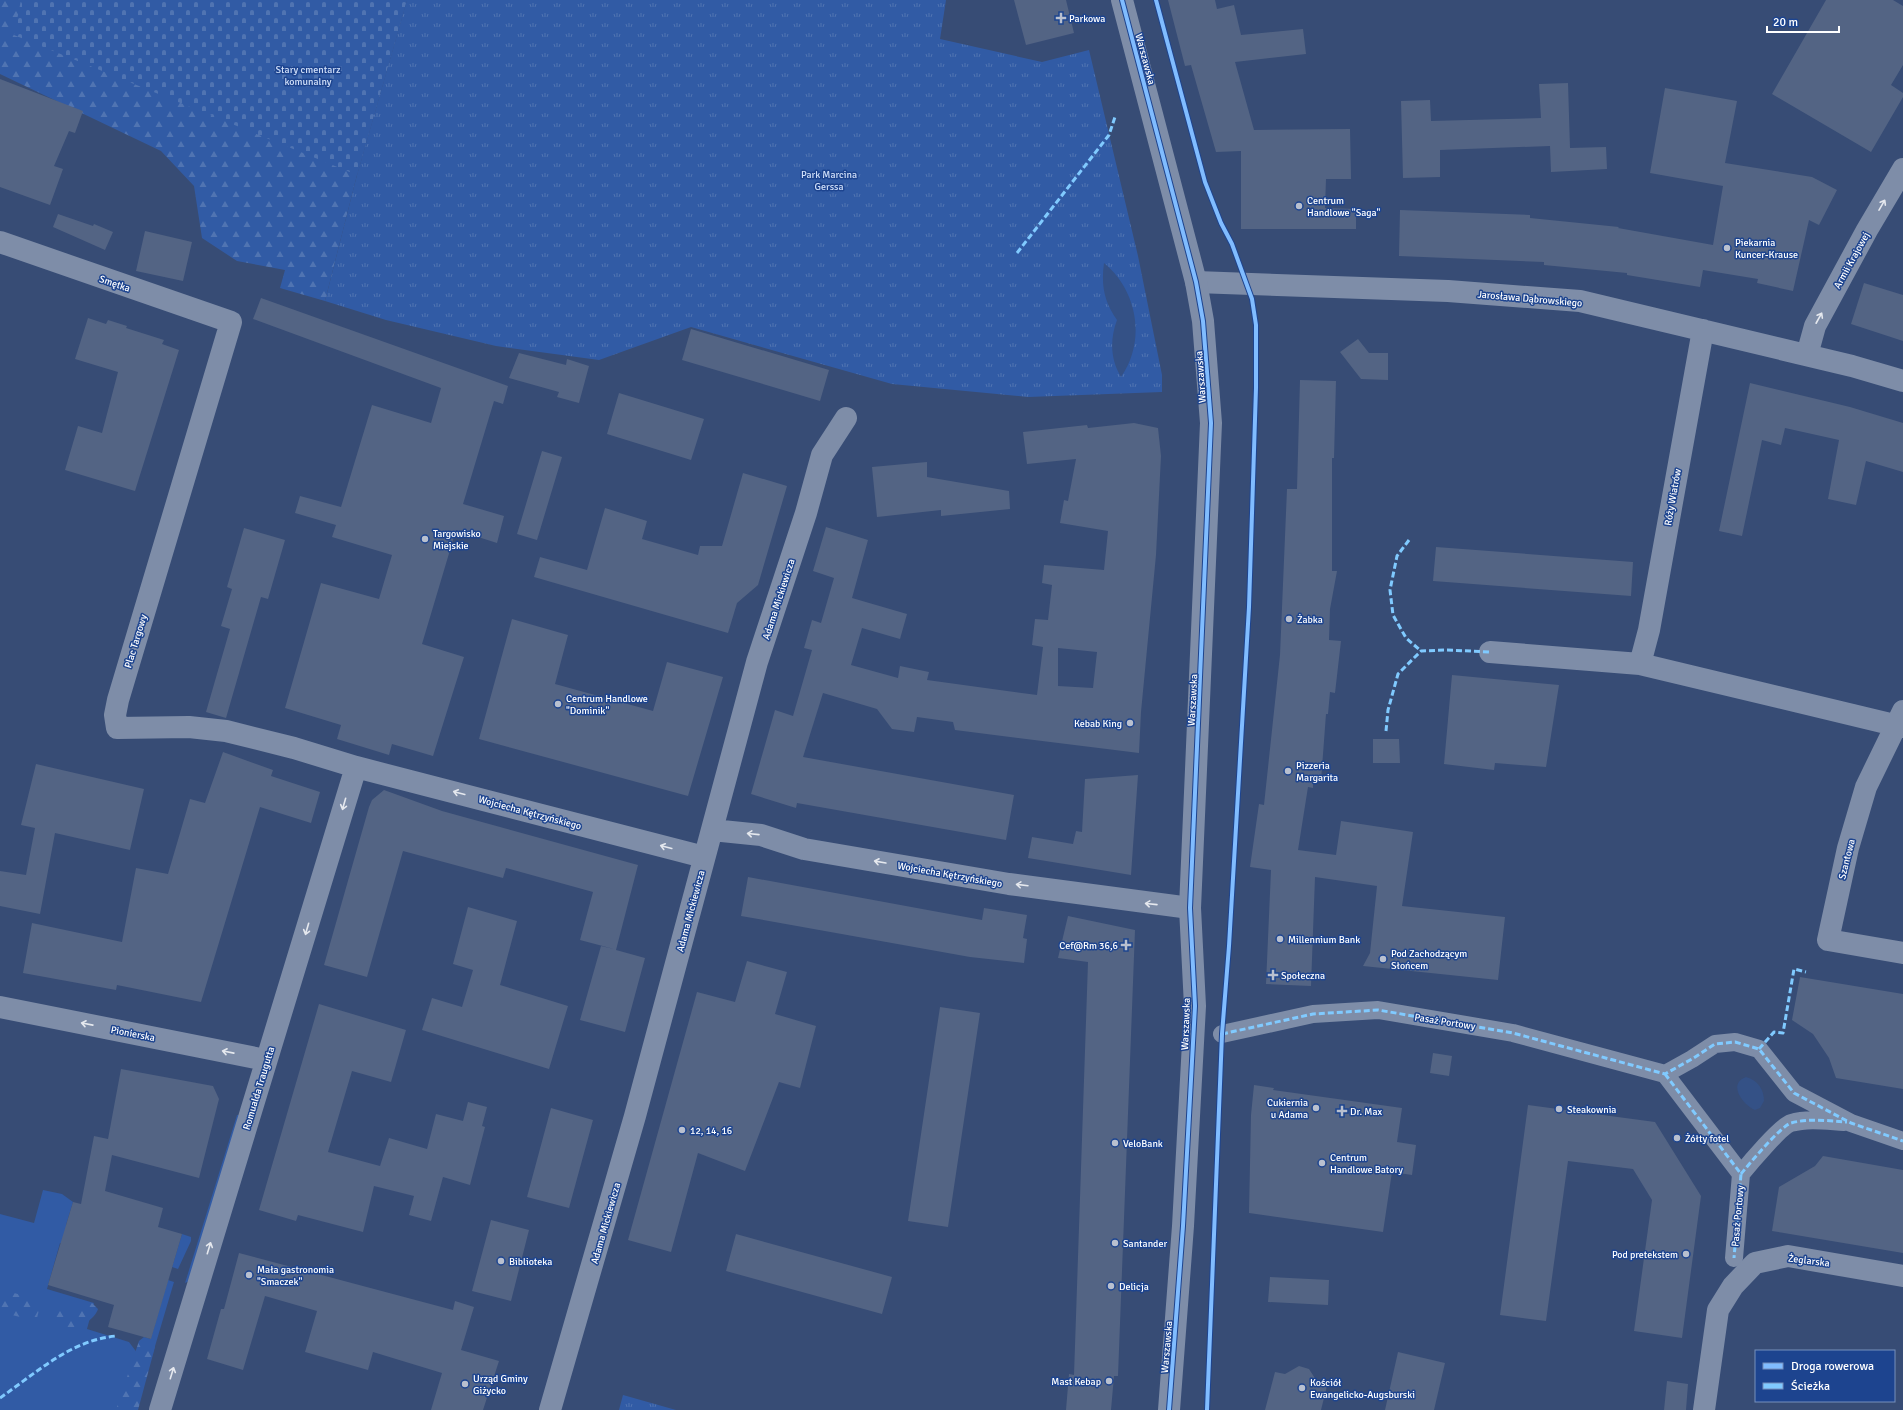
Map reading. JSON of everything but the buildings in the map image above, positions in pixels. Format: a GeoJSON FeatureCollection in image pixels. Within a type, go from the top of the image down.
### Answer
{"type":"FeatureCollection","features":[{"type":"Feature","properties":{"kind":"street","name":"Warszawska"},"geometry":{"type":"LineString","coordinates":[[1122,0],[1196,282],[1203,321],[1212,424],[1190,908],[1195,1006],[1183,1226],[1169,1410]]}},
{"type":"Feature","properties":{"kind":"street","name":"Armii Krajowej"},"geometry":{"type":"LineString","coordinates":[[1806,355],[1815,326],[1903,169]]}},
{"type":"Feature","properties":{"kind":"street","name":"Smętka"},"geometry":{"type":"LineString","coordinates":[[0,242],[231,322]]}},
{"type":"Feature","properties":{"kind":"street","name":"Jarosława Dąbrowskiego"},"geometry":{"type":"LineString","coordinates":[[1196,282],[1448,291],[1580,301],[1806,355],[1903,381]]}},
{"type":"Feature","properties":{"kind":"street","name":"Plac Targowy"},"geometry":{"type":"LineString","coordinates":[[231,322],[118,700],[115,715],[117,728],[189,727],[226,731],[294,748],[356,767]]}},
{"type":"Feature","properties":{"kind":"street","name":"Róży Wiatrów"},"geometry":{"type":"LineString","coordinates":[[1640,664],[1649,630],[1703,330]]}},
{"type":"Feature","properties":{"kind":"street","name":"Adama Mickiewicza"},"geometry":{"type":"LineString","coordinates":[[550,1410],[633,1124],[757,662],[806,513],[822,455],[846,418]]}},
{"type":"Feature","properties":{"kind":"street"},"geometry":{"type":"LineString","coordinates":[[1490,652],[1640,664],[1900,721]]}},
{"type":"Feature","properties":{"kind":"street","name":"Szantowa"},"geometry":{"type":"LineString","coordinates":[[1900,721],[1866,787],[1848,848],[1828,940],[1903,953]]}},
{"type":"Feature","properties":{"kind":"street","name":"Wojciecha Kętrzyńskiego"},"geometry":{"type":"LineString","coordinates":[[356,767],[704,857]]}},
{"type":"Feature","properties":{"kind":"street","name":"Romualda Traugutta"},"geometry":{"type":"LineString","coordinates":[[160,1410],[266,1060],[297,965],[356,767]]}},
{"type":"Feature","properties":{"kind":"street","name":"Wojciecha Kętrzyńskiego"},"geometry":{"type":"LineString","coordinates":[[712,830],[761,835],[804,849],[1009,884],[1190,908]]}},
{"type":"Feature","properties":{"kind":"street","name":"Pionierska"},"geometry":{"type":"LineString","coordinates":[[0,1007],[266,1060]]}},
{"type":"Feature","properties":{"kind":"street","name":"Pasaż Portowy"},"geometry":{"type":"LineString","coordinates":[[1222,1034],[1313,1014],[1378,1010],[1513,1032],[1665,1074],[1741,1174]]}},
{"type":"Feature","properties":{"kind":"street","name":"Pasaż Portowy"},"geometry":{"type":"LineString","coordinates":[[1665,1074],[1715,1044],[1735,1042],[1759,1049],[1794,1093],[1851,1123],[1903,1141]]}},
{"type":"Feature","properties":{"kind":"street","name":"Pasaż Portowy"},"geometry":{"type":"LineString","coordinates":[[1734,1258],[1741,1174],[1759,1152],[1789,1124],[1812,1120],[1851,1123]]}},
{"type":"Feature","properties":{"kind":"street","name":"Żeglarska"},"geometry":{"type":"LineString","coordinates":[[1704,1410],[1718,1310],[1732,1286],[1755,1263],[1788,1256],[1903,1276]]}},
{"type":"Feature","properties":{"kind":"green space"},"geometry":{"type":"Polygon","coordinates":[[[0,0],[407,0],[357,175],[325,301],[280,288],[285,270],[237,261],[202,238],[194,186],[161,151],[0,74],[0,0]]]}},
{"type":"Feature","properties":{"kind":"green space","name":"Stary cmentarz komunalny"},"geometry":{"type":"Polygon","coordinates":[[[21,0],[407,0],[357,175],[14,35],[21,0]]]}},
{"type":"Feature","properties":{"kind":"green space","name":"Park Marcina Gerssa"},"geometry":{"type":"Polygon","coordinates":[[[407,0],[946,0],[940,39],[1042,62],[1089,50],[1138,256],[1162,375],[1162,392],[1028,397],[892,384],[691,327],[599,360],[496,346],[386,320],[325,301],[357,175],[407,0]]]}},
{"type":"Feature","properties":{"kind":"green space"},"geometry":{"type":"Polygon","coordinates":[[[237,1115],[239,1115],[189,1281],[185,1283],[237,1115]]]}},
{"type":"Feature","properties":{"kind":"green space"},"geometry":{"type":"Polygon","coordinates":[[[43,1190],[62,1194],[73,1202],[66,1225],[112,1240],[107,1258],[60,1243],[47,1289],[94,1303],[87,1329],[129,1342],[144,1362],[137,1410],[0,1410],[0,1214],[34,1223],[43,1190]]]}},
{"type":"Feature","properties":{"kind":"green space"},"geometry":{"type":"Polygon","coordinates":[[[182,1234],[191,1237],[191,1241],[178,1269],[172,1267],[182,1234]]]}},
{"type":"Feature","properties":{"kind":"green space"},"geometry":{"type":"Polygon","coordinates":[[[168,1280],[174,1282],[153,1353],[147,1351],[168,1280]]]}},
{"type":"Feature","properties":{"kind":"green space"},"geometry":{"type":"Polygon","coordinates":[[[4,1291],[23,1296],[40,1306],[37,1318],[32,1320],[0,1312],[0,1292],[4,1291]]]}},
{"type":"Feature","properties":{"kind":"green space"},"geometry":{"type":"Polygon","coordinates":[[[92,1303],[98,1309],[95,1315],[84,1324],[70,1327],[64,1326],[58,1322],[55,1316],[62,1310],[80,1309],[85,1305],[92,1303]]]}},
{"type":"Feature","properties":{"kind":"green space"},"geometry":{"type":"Polygon","coordinates":[[[144,1337],[151,1339],[155,1347],[138,1410],[116,1410],[139,1341],[144,1337]]]}},
{"type":"Feature","properties":{"kind":"green space"},"geometry":{"type":"Polygon","coordinates":[[[623,1395],[676,1410],[619,1410],[623,1395]]]}},
{"type":"Feature","properties":{"kind":"shaded area"},"geometry":{"type":"Polygon","coordinates":[[[1104,263],[1116,274],[1125,288],[1135,317],[1136,332],[1134,348],[1129,363],[1121,377],[1117,370],[1113,356],[1112,342],[1117,320],[1109,307],[1104,293],[1104,263]]]}},
{"type":"Feature","properties":{"kind":"shaded area"},"geometry":{"type":"Polygon","coordinates":[[[1746,1077],[1754,1080],[1760,1086],[1763,1093],[1764,1101],[1760,1108],[1755,1110],[1746,1104],[1737,1089],[1740,1080],[1746,1077]]]}},
{"type":"Feature","properties":{"kind":"marked path"},"geometry":{"type":"LineString","coordinates":[[1017,253],[1109,135],[1115,117]]}},
{"type":"Feature","properties":{"kind":"marked path"},"geometry":{"type":"LineString","coordinates":[[1409,540],[1397,556],[1390,590],[1393,615],[1406,638],[1421,651]]}},
{"type":"Feature","properties":{"kind":"marked path"},"geometry":{"type":"LineString","coordinates":[[1386,731],[1388,710],[1398,674],[1421,651],[1447,650],[1490,652]]}},
{"type":"Feature","properties":{"kind":"marked path"},"geometry":{"type":"LineString","coordinates":[[1759,1049],[1774,1032],[1783,1033],[1794,969],[1806,972]]}},
{"type":"Feature","properties":{"kind":"marked path"},"geometry":{"type":"LineString","coordinates":[[1222,1034],[1313,1014],[1378,1010],[1513,1033],[1665,1074],[1715,1044],[1735,1042],[1759,1049],[1794,1093],[1851,1123],[1903,1141]]}},
{"type":"Feature","properties":{"kind":"marked path"},"geometry":{"type":"LineString","coordinates":[[1665,1074],[1741,1174],[1734,1258]]}},
{"type":"Feature","properties":{"kind":"marked path"},"geometry":{"type":"LineString","coordinates":[[1741,1174],[1773,1138],[1791,1123],[1812,1120],[1847,1122]]}},
{"type":"Feature","properties":{"kind":"marked path"},"geometry":{"type":"LineString","coordinates":[[0,1398],[41,1368],[69,1351],[84,1344],[116,1336]]}},
{"type":"Feature","properties":{"kind":"cycle path"},"geometry":{"type":"LineString","coordinates":[[1122,0],[1196,282],[1203,321],[1211,423],[1190,908],[1195,1006],[1183,1226],[1169,1410]]}},
{"type":"Feature","properties":{"kind":"cycle path"},"geometry":{"type":"LineString","coordinates":[[1156,0],[1205,182],[1221,223],[1232,244],[1252,299],[1256,325],[1256,388],[1249,607],[1229,946],[1222,1034],[1207,1410]]}},
{"type":"Feature","properties":{"kind":"place","name":"Parkowa"},"geometry":{"type":"Point","coordinates":[1061,18]}},
{"type":"Feature","properties":{"kind":"place","name":"Centrum Handlowe \"Saga\""},"geometry":{"type":"Point","coordinates":[1299,206]}},
{"type":"Feature","properties":{"kind":"place","name":"Piekarnia Kuncer-Krause"},"geometry":{"type":"Point","coordinates":[1727,248]}},
{"type":"Feature","properties":{"kind":"place","name":"Targowisko Miejskie"},"geometry":{"type":"Point","coordinates":[425,539]}},
{"type":"Feature","properties":{"kind":"place","name":"Żabka"},"geometry":{"type":"Point","coordinates":[1289,619]}},
{"type":"Feature","properties":{"kind":"place","name":"Centrum Handlowe \"Dominik\""},"geometry":{"type":"Point","coordinates":[558,704]}},
{"type":"Feature","properties":{"kind":"place","name":"Kebab King"},"geometry":{"type":"Point","coordinates":[1130,723]}},
{"type":"Feature","properties":{"kind":"place","name":"Pizzeria Margarita"},"geometry":{"type":"Point","coordinates":[1288,771]}},
{"type":"Feature","properties":{"kind":"place","name":"Millennium Bank"},"geometry":{"type":"Point","coordinates":[1280,939]}},
{"type":"Feature","properties":{"kind":"place","name":"Cef@Rm 36,6"},"geometry":{"type":"Point","coordinates":[1126,945]}},
{"type":"Feature","properties":{"kind":"place","name":"Pod Zachodzącym Słońcem"},"geometry":{"type":"Point","coordinates":[1383,959]}},
{"type":"Feature","properties":{"kind":"place","name":"Społeczna"},"geometry":{"type":"Point","coordinates":[1273,975]}},
{"type":"Feature","properties":{"kind":"place","name":"Cukiernia u Adama"},"geometry":{"type":"Point","coordinates":[1316,1108]}},
{"type":"Feature","properties":{"kind":"place","name":"Steakownia"},"geometry":{"type":"Point","coordinates":[1559,1109]}},
{"type":"Feature","properties":{"kind":"place","name":"Dr. Max"},"geometry":{"type":"Point","coordinates":[1342,1111]}},
{"type":"Feature","properties":{"kind":"place","name":"12, 14, 16"},"geometry":{"type":"Point","coordinates":[682,1130]}},
{"type":"Feature","properties":{"kind":"place","name":"Żółty fotel"},"geometry":{"type":"Point","coordinates":[1677,1138]}},
{"type":"Feature","properties":{"kind":"place","name":"VeloBank"},"geometry":{"type":"Point","coordinates":[1115,1143]}},
{"type":"Feature","properties":{"kind":"place","name":"Centrum Handlowe Batory"},"geometry":{"type":"Point","coordinates":[1322,1163]}},
{"type":"Feature","properties":{"kind":"place","name":"Santander"},"geometry":{"type":"Point","coordinates":[1115,1243]}},
{"type":"Feature","properties":{"kind":"place","name":"Pod pretekstem"},"geometry":{"type":"Point","coordinates":[1686,1254]}},
{"type":"Feature","properties":{"kind":"place","name":"Biblioteka"},"geometry":{"type":"Point","coordinates":[501,1261]}},
{"type":"Feature","properties":{"kind":"place","name":"Mała gastronomia \"Smaczek\""},"geometry":{"type":"Point","coordinates":[249,1275]}},
{"type":"Feature","properties":{"kind":"place","name":"Delicja"},"geometry":{"type":"Point","coordinates":[1111,1286]}},
{"type":"Feature","properties":{"kind":"place","name":"Mast Kebap"},"geometry":{"type":"Point","coordinates":[1109,1381]}},
{"type":"Feature","properties":{"kind":"place","name":"Urząd Gminy Giżycko"},"geometry":{"type":"Point","coordinates":[465,1384]}},
{"type":"Feature","properties":{"kind":"place","name":"Kościół Ewangelicko-Augsburski"},"geometry":{"type":"Point","coordinates":[1302,1388]}}]}
